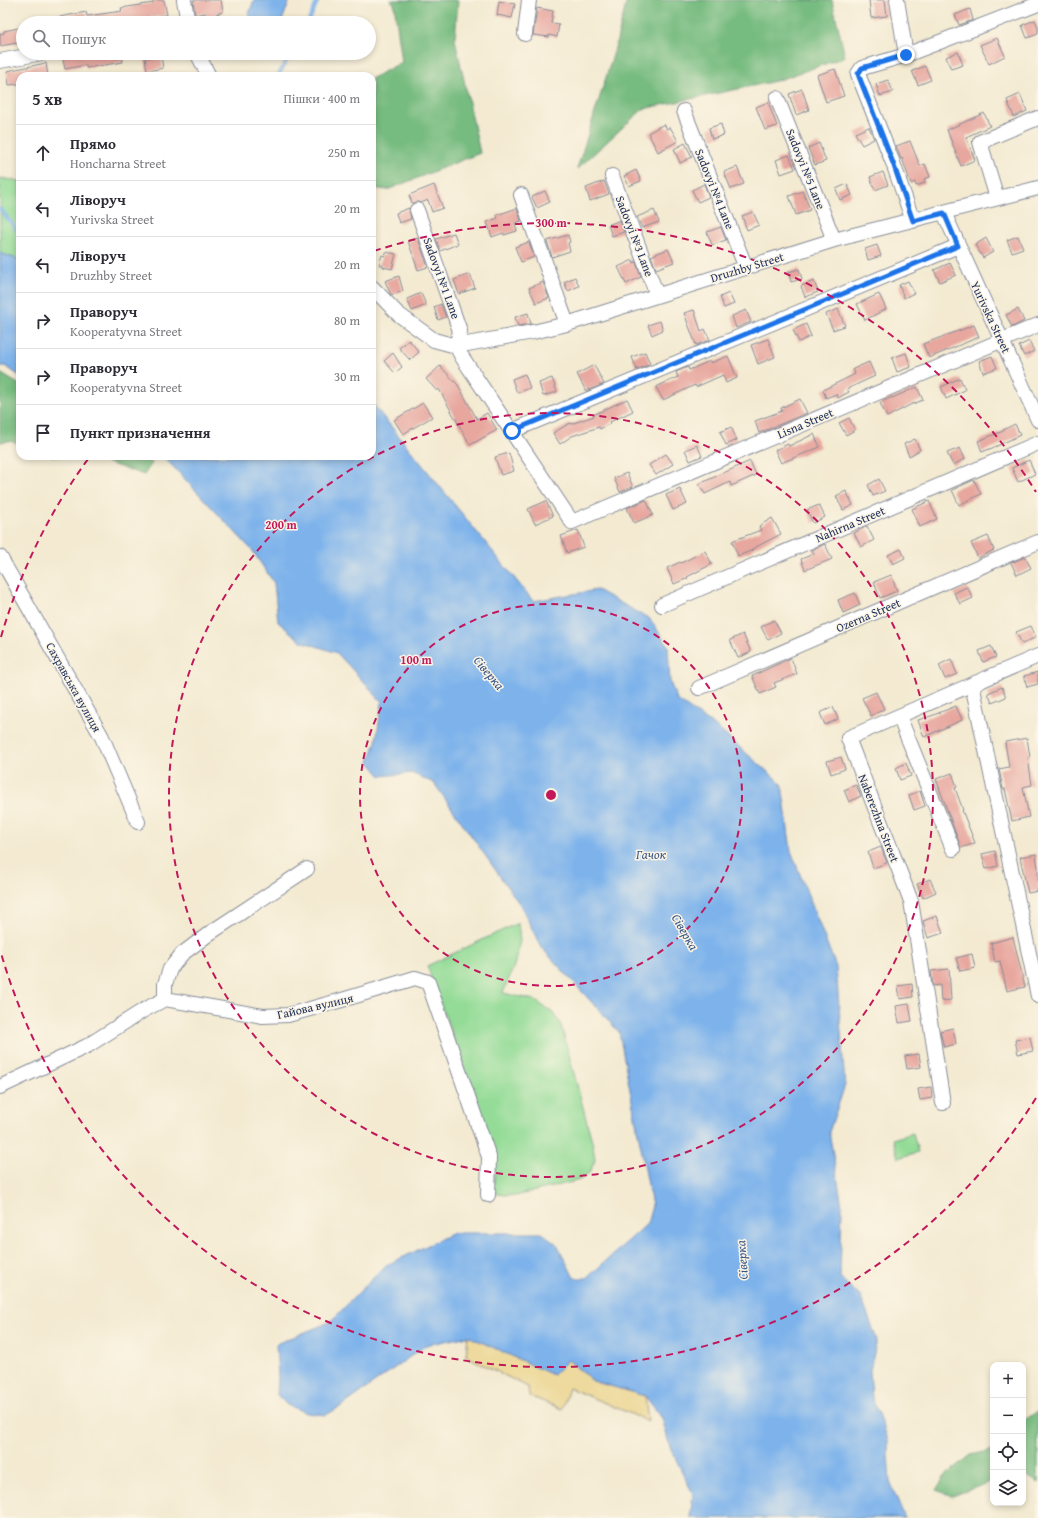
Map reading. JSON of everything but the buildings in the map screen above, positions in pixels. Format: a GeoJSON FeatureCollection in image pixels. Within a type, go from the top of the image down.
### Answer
{"type":"FeatureCollection","features":[{"type":"Feature","properties":{"kind":"street"},"geometry":{"type":"LineString","coordinates":[[184,0],[187,16]]}},
{"type":"Feature","properties":{"kind":"street"},"geometry":{"type":"LineString","coordinates":[[525,34],[529,0]]}},
{"type":"Feature","properties":{"kind":"street"},"geometry":{"type":"LineString","coordinates":[[897,0],[906,55]]}},
{"type":"Feature","properties":{"kind":"street"},"geometry":{"type":"LineString","coordinates":[[913,221],[893,163],[858,74],[862,68],[906,55],[1038,4]]}},
{"type":"Feature","properties":{"kind":"street"},"geometry":{"type":"LineString","coordinates":[[0,61],[16,58]]}},
{"type":"Feature","properties":{"kind":"street"},"geometry":{"type":"LineString","coordinates":[[201,60],[207,72]]}},
{"type":"Feature","properties":{"kind":"street","name":"Sadovyi №5 Lane"},"geometry":{"type":"LineString","coordinates":[[777,98],[834,240]]}},
{"type":"Feature","properties":{"kind":"street","name":"Sadovyi №4 Lane"},"geometry":{"type":"LineString","coordinates":[[684,111],[746,268]]}},
{"type":"Feature","properties":{"kind":"street"},"geometry":{"type":"LineString","coordinates":[[998,198],[980,142],[1038,118]]}},
{"type":"Feature","properties":{"kind":"street","name":"Sadovyi №3 Lane"},"geometry":{"type":"LineString","coordinates":[[612,176],[657,295]]}},
{"type":"Feature","properties":{"kind":"street","name":"Druzhby Street"},"geometry":{"type":"LineString","coordinates":[[456,346],[533,332],[567,324],[834,240],[1038,188]]}},
{"type":"Feature","properties":{"kind":"street"},"geometry":{"type":"LineString","coordinates":[[521,195],[567,324]]}},
{"type":"Feature","properties":{"kind":"street","name":"Sadovyi №1 Lane"},"geometry":{"type":"LineString","coordinates":[[418,210],[460,331],[456,346]]}},
{"type":"Feature","properties":{"kind":"street","name":"Yurivska Street"},"geometry":{"type":"LineString","coordinates":[[944,213],[1038,420]]}},
{"type":"Feature","properties":{"kind":"street"},"geometry":{"type":"LineString","coordinates":[[376,291],[398,314],[434,340],[456,346],[512,431],[958,246]]}},
{"type":"Feature","properties":{"kind":"street","name":"Lisna Street"},"geometry":{"type":"LineString","coordinates":[[512,431],[572,522],[1038,325]]}},
{"type":"Feature","properties":{"kind":"street","name":"Nahirna Street"},"geometry":{"type":"LineString","coordinates":[[662,605],[1038,443]]}},
{"type":"Feature","properties":{"kind":"street","name":"Ozerna Street"},"geometry":{"type":"LineString","coordinates":[[698,688],[1038,542]]}},
{"type":"Feature","properties":{"kind":"street","name":"Сахравська вулиця"},"geometry":{"type":"LineString","coordinates":[[0,556],[102,737],[138,822]]}},
{"type":"Feature","properties":{"kind":"street","name":"Naberezhna Street"},"geometry":{"type":"LineString","coordinates":[[943,1103],[911,901],[848,738],[1038,656]]}},
{"type":"Feature","properties":{"kind":"street"},"geometry":{"type":"LineString","coordinates":[[972,684],[1038,996]]}},
{"type":"Feature","properties":{"kind":"street"},"geometry":{"type":"LineString","coordinates":[[899,716],[952,849]]}},
{"type":"Feature","properties":{"kind":"street"},"geometry":{"type":"LineString","coordinates":[[0,1087],[87,1046],[144,1010],[165,999],[165,984],[170,969],[182,954],[210,933],[307,869]]}},
{"type":"Feature","properties":{"kind":"street","name":"Гайова вулиця"},"geometry":{"type":"LineString","coordinates":[[165,999],[263,1016],[288,1015],[415,978],[428,982],[489,1157],[488,1195]]}},
{"type":"Feature","properties":{"kind":"green space"},"geometry":{"type":"Polygon","coordinates":[[[390,0],[458,0],[455,39],[480,153],[387,190],[376,189],[376,76],[402,62],[394,3],[390,0]]]}},
{"type":"Feature","properties":{"kind":"green space"},"geometry":{"type":"Polygon","coordinates":[[[627,0],[832,0],[845,57],[776,81],[643,109],[577,169],[614,52],[627,0]]]}},
{"type":"Feature","properties":{"kind":"green space"},"geometry":{"type":"Polygon","coordinates":[[[0,178],[16,180],[16,259],[0,253],[0,178]]]}},
{"type":"Feature","properties":{"kind":"green space"},"geometry":{"type":"Polygon","coordinates":[[[0,373],[16,383],[16,443],[9,441],[0,442],[0,373]]]}},
{"type":"Feature","properties":{"kind":"green space"},"geometry":{"type":"Polygon","coordinates":[[[99,460],[149,460],[152,463],[144,475],[99,460]]]}},
{"type":"Feature","properties":{"kind":"green space"},"geometry":{"type":"Polygon","coordinates":[[[518,923],[520,941],[514,966],[503,993],[534,1000],[552,1012],[561,1025],[593,1145],[595,1160],[590,1172],[580,1180],[515,1196],[497,1194],[493,1189],[495,1176],[495,1154],[427,966],[518,923]]]}},
{"type":"Feature","properties":{"kind":"green space"},"geometry":{"type":"Polygon","coordinates":[[[913,1133],[918,1152],[898,1158],[893,1139],[913,1133]]]}},
{"type":"Feature","properties":{"kind":"green space"},"geometry":{"type":"Polygon","coordinates":[[[1038,1411],[1038,1483],[1026,1475],[1026,1419],[1038,1411]]]}},
{"type":"Feature","properties":{"kind":"green space"},"geometry":{"type":"Polygon","coordinates":[[[990,1451],[990,1482],[953,1496],[936,1490],[945,1476],[971,1455],[990,1451]]]}},
{"type":"Feature","properties":{"kind":"sand"},"geometry":{"type":"Polygon","coordinates":[[[468,1335],[553,1374],[568,1360],[593,1381],[645,1396],[648,1421],[569,1388],[562,1409],[529,1396],[528,1387],[466,1356],[468,1335]]]}},
{"type":"Feature","properties":{"kind":"water"},"geometry":{"type":"Polygon","coordinates":[[[254,0],[290,0],[284,16],[248,16],[254,0]]]}},
{"type":"Feature","properties":{"kind":"water"},"geometry":{"type":"Polygon","coordinates":[[[0,253],[16,259],[16,373],[5,366],[0,366],[0,253]]]}},
{"type":"Feature","properties":{"kind":"water","name":"Гачок"},"geometry":{"type":"Polygon","coordinates":[[[376,408],[533,601],[597,590],[650,619],[668,646],[670,682],[677,700],[716,727],[782,784],[791,851],[836,967],[845,1085],[829,1132],[842,1205],[840,1278],[861,1297],[877,1340],[870,1370],[872,1398],[888,1440],[890,1482],[905,1518],[690,1518],[693,1494],[670,1447],[662,1418],[645,1396],[593,1381],[568,1360],[553,1375],[468,1336],[426,1345],[345,1404],[326,1415],[307,1413],[287,1405],[277,1395],[278,1377],[276,1344],[330,1322],[385,1266],[453,1233],[542,1233],[557,1244],[574,1278],[587,1278],[647,1224],[652,1206],[619,1032],[541,947],[521,906],[434,783],[411,773],[381,776],[369,762],[376,742],[382,702],[337,653],[301,641],[278,622],[274,583],[252,550],[167,460],[376,460],[376,408]]]}},
{"type":"Feature","properties":{"kind":"waterway"},"geometry":{"type":"LineString","coordinates":[[311,16],[318,0]]}},
{"type":"Feature","properties":{"kind":"waterway"},"geometry":{"type":"LineString","coordinates":[[280,72],[287,60]]}},
{"type":"Feature","properties":{"kind":"waterway","name":"Сіверка"},"geometry":{"type":"LineString","coordinates":[[0,209],[16,229]]}},
{"type":"Feature","properties":{"kind":"route"},"geometry":{"type":"LineString","coordinates":[[512,431],[958,246],[944,213],[913,221],[893,163],[858,74],[859,70],[862,68],[906,55]]}}]}
